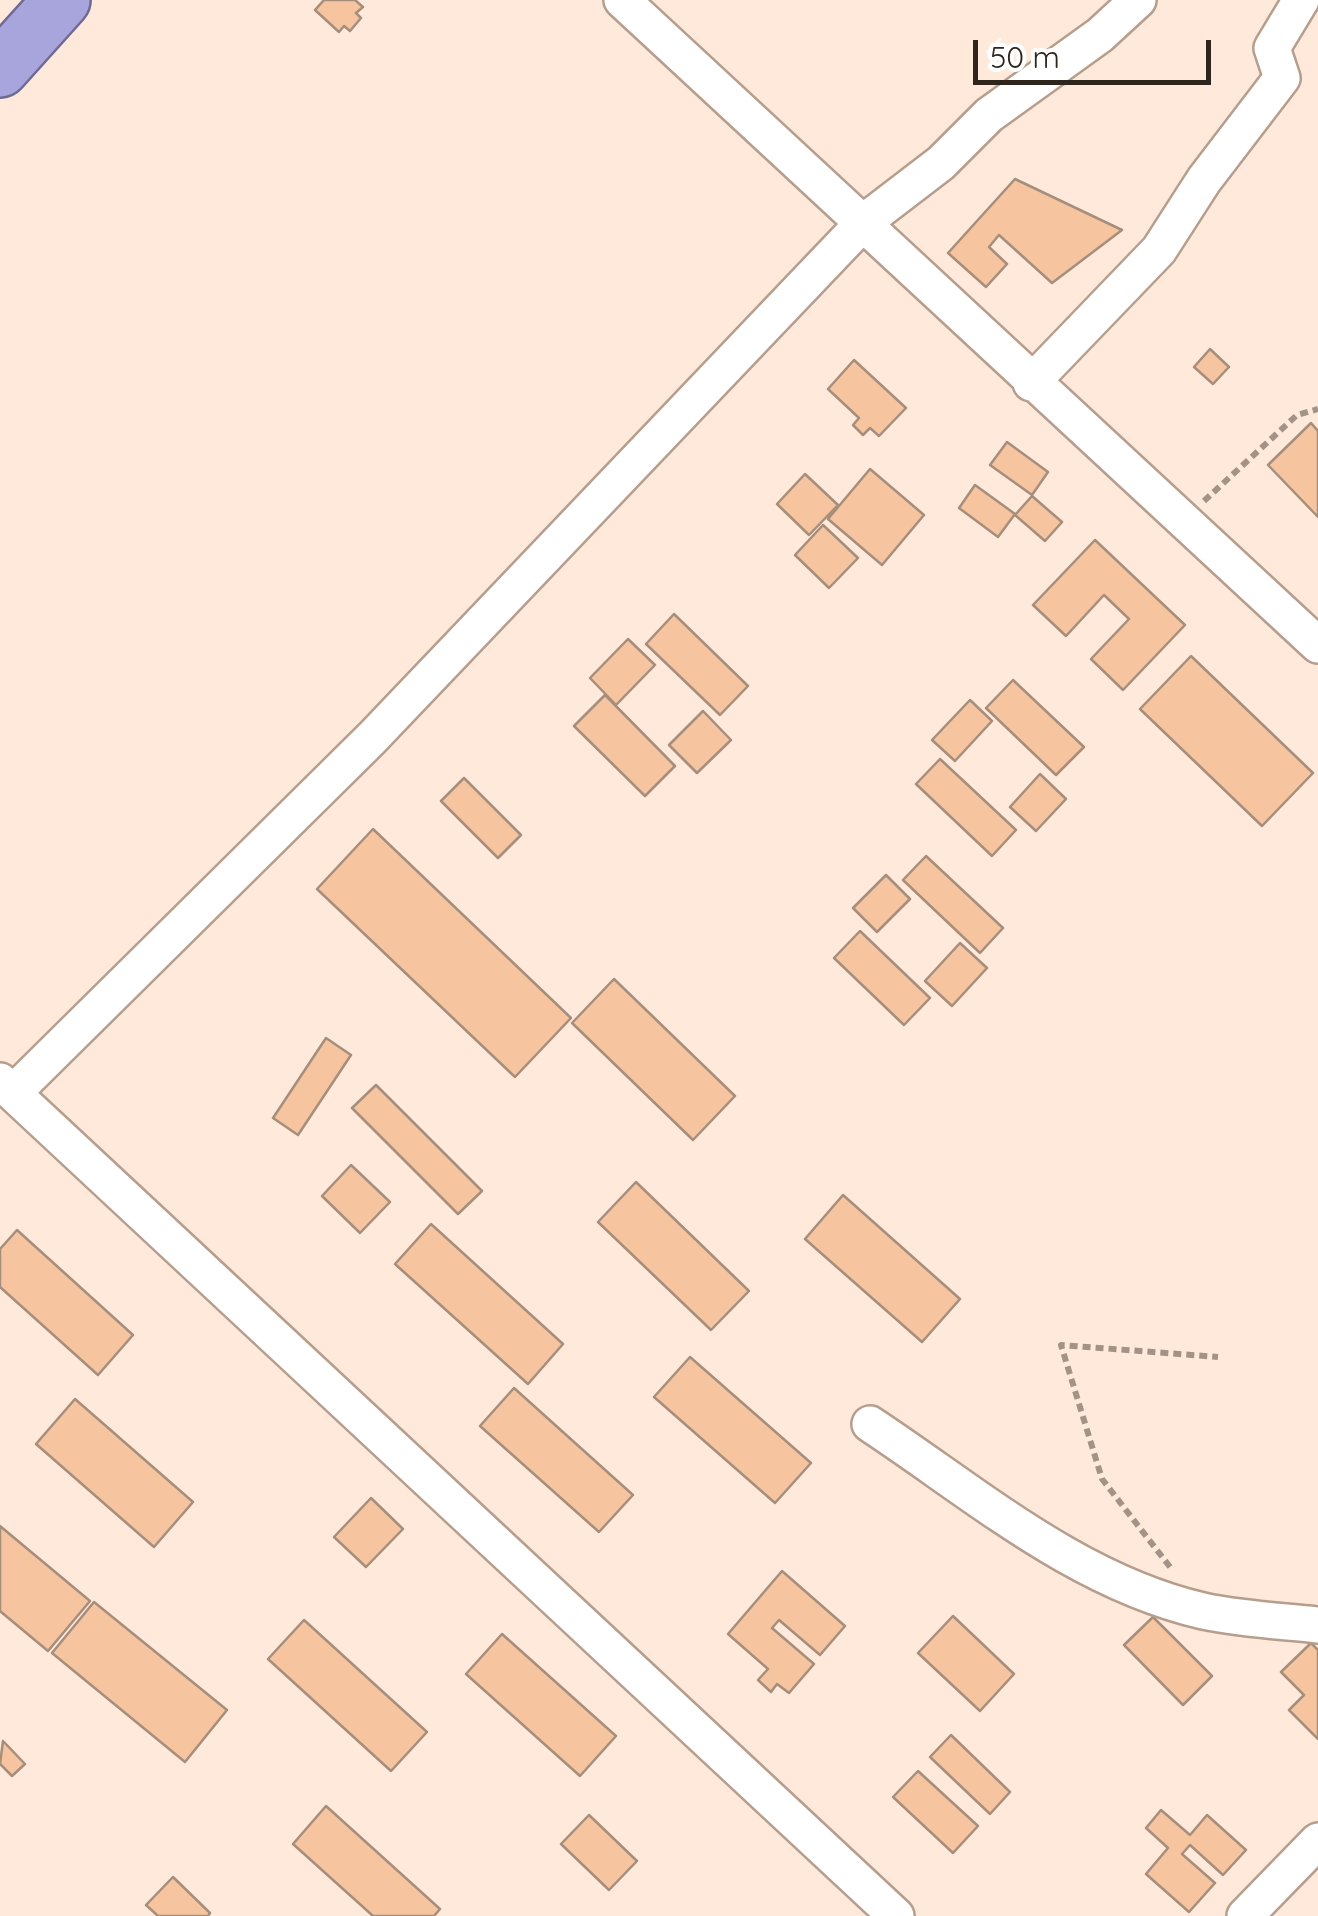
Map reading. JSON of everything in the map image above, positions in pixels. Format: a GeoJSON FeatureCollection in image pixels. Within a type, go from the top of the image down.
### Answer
{"type":"FeatureCollection","features":[{"type":"Feature","properties":{"kind":"highway"},"geometry":{"type":"LineString","coordinates":[[0,68],[62,0]]}},
{"type":"Feature","properties":{"kind":"street"},"geometry":{"type":"LineString","coordinates":[[622,0],[1318,646]]}},
{"type":"Feature","properties":{"kind":"street"},"geometry":{"type":"LineString","coordinates":[[896,1916],[6,1087],[372,738],[864,222],[940,162],[989,115],[1100,34],[1138,0]]}},
{"type":"Feature","properties":{"kind":"street"},"geometry":{"type":"LineString","coordinates":[[1031,383],[1159,250],[1204,180],[1282,78],[1272,48],[1301,0]]}},
{"type":"Feature","properties":{"kind":"street"},"geometry":{"type":"LineString","coordinates":[[870,1424],[1075,1563],[1142,1592],[1204,1611],[1318,1625]]}},
{"type":"Feature","properties":{"kind":"street"},"geometry":{"type":"LineString","coordinates":[[1250,1915],[1318,1841]]}},
{"type":"Feature","properties":{"kind":"path"},"geometry":{"type":"LineString","coordinates":[[1183,520],[1298,414],[1318,410]]}},
{"type":"Feature","properties":{"kind":"path"},"geometry":{"type":"LineString","coordinates":[[1204,1611],[1102,1479],[1061,1345],[1218,1357]]}},
{"type":"Feature","properties":{"kind":"building"},"geometry":{"type":"Polygon","coordinates":[[[324,0],[355,0],[363,7],[356,13],[361,18],[350,31],[344,26],[339,32],[315,10],[324,0]]]}},
{"type":"Feature","properties":{"kind":"building"},"geometry":{"type":"Polygon","coordinates":[[[1015,179],[1122,230],[1052,283],[999,235],[989,247],[1007,264],[986,287],[948,253],[1015,179]]]}},
{"type":"Feature","properties":{"kind":"building"},"geometry":{"type":"Polygon","coordinates":[[[1210,349],[1229,367],[1213,384],[1194,367],[1210,349]]]}},
{"type":"Feature","properties":{"kind":"building"},"geometry":{"type":"Polygon","coordinates":[[[854,360],[906,408],[879,436],[870,428],[863,435],[853,425],[859,418],[828,389],[854,360]]]}},
{"type":"Feature","properties":{"kind":"building"},"geometry":{"type":"Polygon","coordinates":[[[1311,423],[1318,431],[1318,517],[1268,465],[1311,423]]]}},
{"type":"Feature","properties":{"kind":"building"},"geometry":{"type":"Polygon","coordinates":[[[1007,442],[1048,472],[1032,495],[990,465],[1007,442]]]}},
{"type":"Feature","properties":{"kind":"building"},"geometry":{"type":"Polygon","coordinates":[[[870,469],[924,515],[882,565],[828,519],[870,469]]]}},
{"type":"Feature","properties":{"kind":"building"},"geometry":{"type":"Polygon","coordinates":[[[805,474],[838,505],[809,535],[777,504],[805,474]]]}},
{"type":"Feature","properties":{"kind":"building"},"geometry":{"type":"Polygon","coordinates":[[[975,485],[1015,514],[998,537],[959,508],[975,485]]]}},
{"type":"Feature","properties":{"kind":"building"},"geometry":{"type":"Polygon","coordinates":[[[1032,496],[1062,522],[1045,541],[1015,515],[1032,496]]]}},
{"type":"Feature","properties":{"kind":"building"},"geometry":{"type":"Polygon","coordinates":[[[823,525],[858,558],[829,588],[795,555],[823,525]]]}},
{"type":"Feature","properties":{"kind":"building"},"geometry":{"type":"Polygon","coordinates":[[[1095,540],[1185,625],[1123,690],[1091,659],[1129,619],[1104,595],[1066,636],[1033,605],[1095,540]]]}},
{"type":"Feature","properties":{"kind":"building"},"geometry":{"type":"Polygon","coordinates":[[[674,614],[748,686],[720,715],[646,644],[674,614]]]}},
{"type":"Feature","properties":{"kind":"building"},"geometry":{"type":"Polygon","coordinates":[[[628,639],[655,665],[616,705],[590,678],[628,639]]]}},
{"type":"Feature","properties":{"kind":"building"},"geometry":{"type":"Polygon","coordinates":[[[1191,656],[1313,773],[1262,826],[1140,709],[1191,656]]]}},
{"type":"Feature","properties":{"kind":"building"},"geometry":{"type":"Polygon","coordinates":[[[1013,680],[1084,747],[1056,775],[986,708],[1013,680]]]}},
{"type":"Feature","properties":{"kind":"building"},"geometry":{"type":"Polygon","coordinates":[[[605,695],[675,766],[645,796],[574,726],[605,695]]]}},
{"type":"Feature","properties":{"kind":"building"},"geometry":{"type":"Polygon","coordinates":[[[970,700],[992,721],[955,761],[932,740],[970,700]]]}},
{"type":"Feature","properties":{"kind":"building"},"geometry":{"type":"Polygon","coordinates":[[[703,711],[731,740],[697,773],[669,745],[703,711]]]}},
{"type":"Feature","properties":{"kind":"building"},"geometry":{"type":"Polygon","coordinates":[[[940,759],[1016,830],[992,856],[916,784],[940,759]]]}},
{"type":"Feature","properties":{"kind":"building"},"geometry":{"type":"Polygon","coordinates":[[[1040,774],[1066,799],[1036,831],[1010,807],[1040,774]]]}},
{"type":"Feature","properties":{"kind":"building"},"geometry":{"type":"Polygon","coordinates":[[[464,778],[521,835],[498,858],[441,801],[464,778]]]}},
{"type":"Feature","properties":{"kind":"building"},"geometry":{"type":"Polygon","coordinates":[[[373,829],[571,1018],[515,1077],[317,889],[373,829]]]}},
{"type":"Feature","properties":{"kind":"building"},"geometry":{"type":"Polygon","coordinates":[[[926,856],[1003,928],[980,953],[903,880],[926,856]]]}},
{"type":"Feature","properties":{"kind":"building"},"geometry":{"type":"Polygon","coordinates":[[[886,875],[910,899],[877,932],[853,908],[886,875]]]}},
{"type":"Feature","properties":{"kind":"building"},"geometry":{"type":"Polygon","coordinates":[[[860,931],[930,998],[904,1025],[834,958],[860,931]]]}},
{"type":"Feature","properties":{"kind":"building"},"geometry":{"type":"Polygon","coordinates":[[[960,943],[987,968],[952,1006],[925,981],[960,943]]]}},
{"type":"Feature","properties":{"kind":"building"},"geometry":{"type":"Polygon","coordinates":[[[614,979],[735,1096],[693,1140],[572,1023],[614,979]]]}},
{"type":"Feature","properties":{"kind":"building"},"geometry":{"type":"Polygon","coordinates":[[[326,1038],[351,1055],[298,1135],[273,1118],[326,1038]]]}},
{"type":"Feature","properties":{"kind":"building"},"geometry":{"type":"Polygon","coordinates":[[[376,1085],[482,1191],[458,1214],[352,1108],[376,1085]]]}},
{"type":"Feature","properties":{"kind":"building"},"geometry":{"type":"Polygon","coordinates":[[[351,1165],[390,1202],[360,1233],[322,1196],[351,1165]]]}},
{"type":"Feature","properties":{"kind":"building"},"geometry":{"type":"Polygon","coordinates":[[[636,1182],[749,1291],[711,1330],[598,1222],[636,1182]]]}},
{"type":"Feature","properties":{"kind":"building"},"geometry":{"type":"Polygon","coordinates":[[[843,1195],[960,1299],[922,1342],[805,1239],[843,1195]]]}},
{"type":"Feature","properties":{"kind":"building"},"geometry":{"type":"Polygon","coordinates":[[[431,1224],[563,1344],[528,1384],[395,1264],[431,1224]]]}},
{"type":"Feature","properties":{"kind":"building"},"geometry":{"type":"Polygon","coordinates":[[[17,1230],[133,1335],[98,1375],[0,1287],[0,1249],[17,1230]]]}},
{"type":"Feature","properties":{"kind":"building"},"geometry":{"type":"Polygon","coordinates":[[[690,1357],[811,1463],[775,1503],[654,1397],[690,1357]]]}},
{"type":"Feature","properties":{"kind":"building"},"geometry":{"type":"Polygon","coordinates":[[[514,1388],[633,1495],[599,1532],[480,1426],[514,1388]]]}},
{"type":"Feature","properties":{"kind":"building"},"geometry":{"type":"Polygon","coordinates":[[[75,1399],[193,1502],[154,1547],[36,1444],[75,1399]]]}},
{"type":"Feature","properties":{"kind":"building"},"geometry":{"type":"Polygon","coordinates":[[[371,1498],[403,1529],[366,1567],[334,1537],[371,1498]]]}},
{"type":"Feature","properties":{"kind":"building"},"geometry":{"type":"Polygon","coordinates":[[[0,1526],[90,1601],[48,1651],[0,1611],[0,1526]]]}},
{"type":"Feature","properties":{"kind":"building"},"geometry":{"type":"Polygon","coordinates":[[[782,1571],[845,1626],[820,1655],[779,1620],[772,1628],[814,1664],[789,1693],[777,1684],[771,1692],[758,1680],[768,1669],[728,1634],[782,1571]]]}},
{"type":"Feature","properties":{"kind":"building"},"geometry":{"type":"Polygon","coordinates":[[[94,1602],[227,1710],[185,1762],[52,1653],[94,1602]]]}},
{"type":"Feature","properties":{"kind":"building"},"geometry":{"type":"Polygon","coordinates":[[[953,1616],[1014,1674],[980,1711],[918,1653],[953,1616]]]}},
{"type":"Feature","properties":{"kind":"building"},"geometry":{"type":"Polygon","coordinates":[[[1153,1617],[1212,1676],[1183,1705],[1124,1645],[1153,1617]]]}},
{"type":"Feature","properties":{"kind":"building"},"geometry":{"type":"Polygon","coordinates":[[[304,1620],[427,1732],[391,1771],[268,1659],[304,1620]]]}},
{"type":"Feature","properties":{"kind":"building"},"geometry":{"type":"Polygon","coordinates":[[[502,1634],[616,1736],[580,1776],[466,1674],[502,1634]]]}},
{"type":"Feature","properties":{"kind":"building"},"geometry":{"type":"Polygon","coordinates":[[[1311,1643],[1318,1650],[1318,1739],[1289,1710],[1304,1695],[1281,1672],[1311,1643]]]}},
{"type":"Feature","properties":{"kind":"building"},"geometry":{"type":"Polygon","coordinates":[[[951,1735],[1010,1792],[990,1814],[930,1757],[951,1735]]]}},
{"type":"Feature","properties":{"kind":"building"},"geometry":{"type":"Polygon","coordinates":[[[3,1741],[25,1764],[12,1776],[0,1764],[3,1741]]]}},
{"type":"Feature","properties":{"kind":"building"},"geometry":{"type":"Polygon","coordinates":[[[918,1771],[978,1826],[953,1853],[893,1797],[918,1771]]]}},
{"type":"Feature","properties":{"kind":"building"},"geometry":{"type":"Polygon","coordinates":[[[326,1806],[440,1909],[434,1916],[373,1916],[293,1844],[326,1806]]]}},
{"type":"Feature","properties":{"kind":"building"},"geometry":{"type":"Polygon","coordinates":[[[1161,1810],[1190,1835],[1207,1815],[1246,1850],[1223,1875],[1190,1845],[1182,1854],[1215,1883],[1189,1912],[1146,1874],[1168,1848],[1146,1828],[1161,1810]]]}},
{"type":"Feature","properties":{"kind":"building"},"geometry":{"type":"Polygon","coordinates":[[[589,1815],[637,1861],[609,1890],[561,1844],[589,1815]]]}},
{"type":"Feature","properties":{"kind":"building"},"geometry":{"type":"Polygon","coordinates":[[[173,1877],[210,1913],[208,1916],[158,1916],[146,1905],[173,1877]]]}}]}
